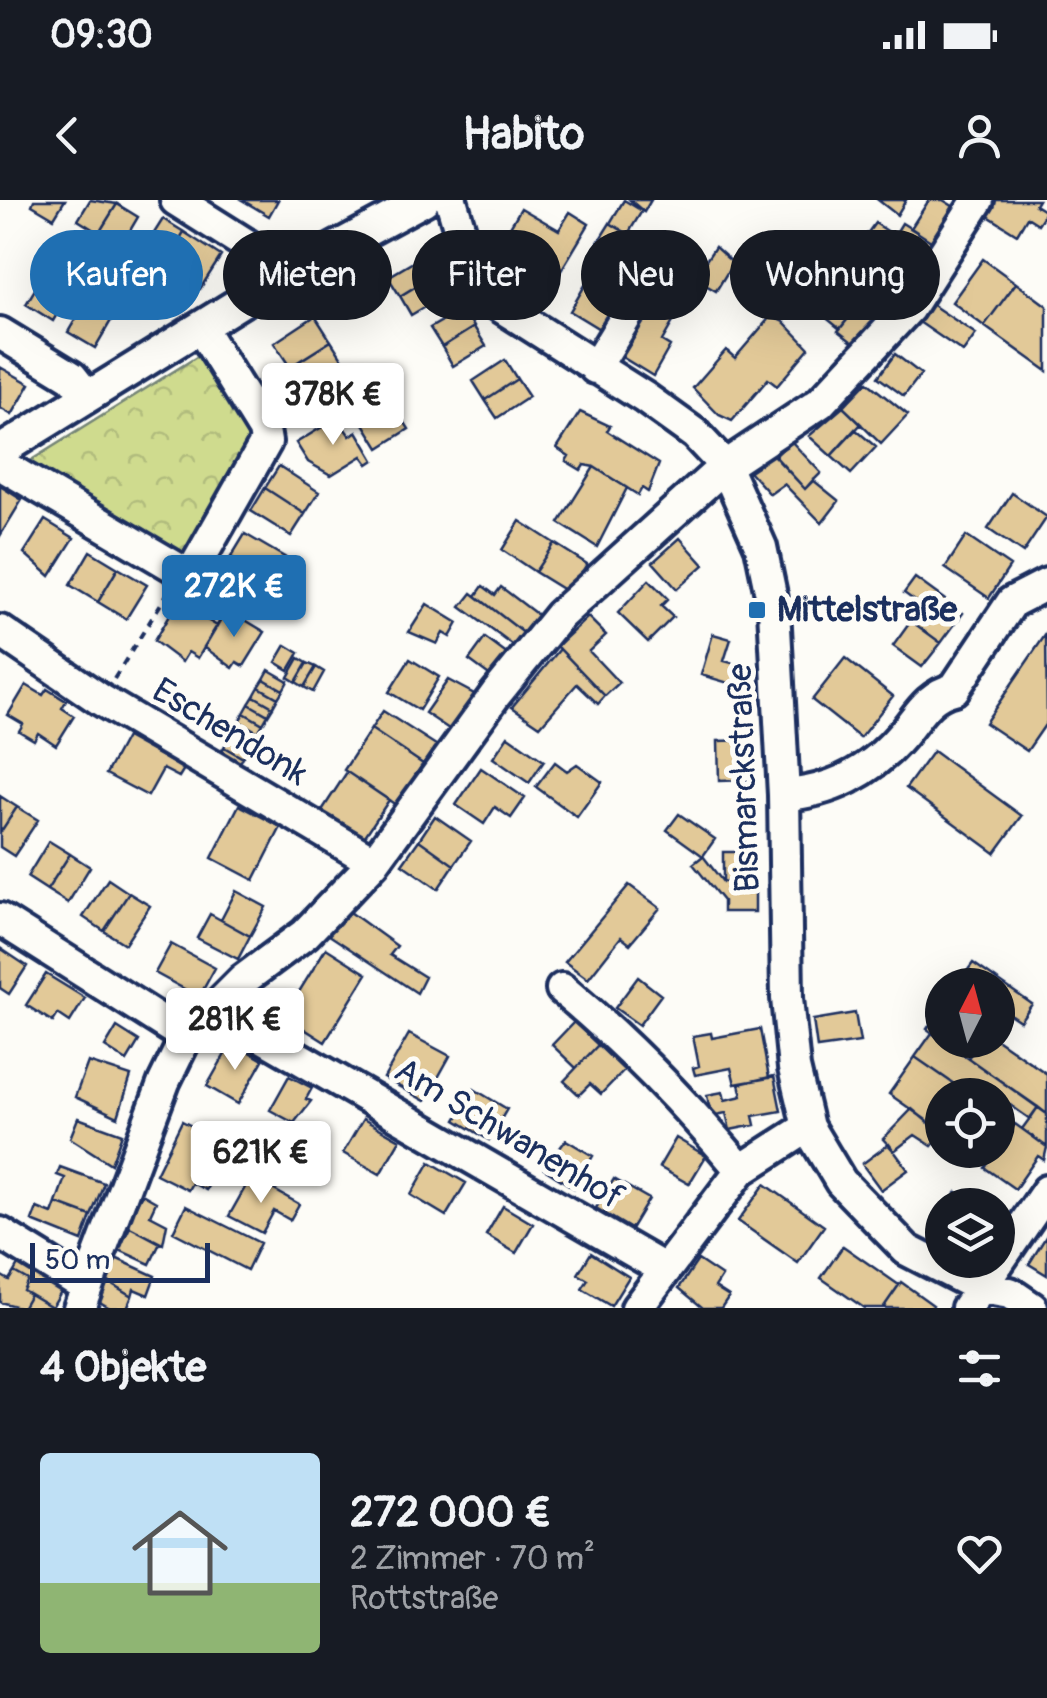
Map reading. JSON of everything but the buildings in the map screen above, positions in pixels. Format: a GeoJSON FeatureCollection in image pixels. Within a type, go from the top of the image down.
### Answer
{"type":"FeatureCollection","features":[{"type":"Feature","properties":{"kind":"street"},"geometry":{"type":"LineString","coordinates":[[176,200],[223,230]]}},
{"type":"Feature","properties":{"kind":"street"},"geometry":{"type":"LineString","coordinates":[[369,230],[424,200]]}},
{"type":"Feature","properties":{"kind":"street","name":"Bismarckstraße"},"geometry":{"type":"LineString","coordinates":[[451,200],[467,254],[500,306],[694,434],[725,466],[762,548],[773,605],[784,795],[787,998],[794,1068],[808,1126],[841,1182],[886,1232],[974,1298],[1010,1293],[1032,1308]]}},
{"type":"Feature","properties":{"kind":"street"},"geometry":{"type":"LineString","coordinates":[[0,1233],[82,1302],[164,1082],[186,1038],[243,980],[305,934],[374,862],[496,694],[560,615],[725,466],[820,403],[909,308],[978,200]]}},
{"type":"Feature","properties":{"kind":"street"},"geometry":{"type":"LineString","coordinates":[[0,451],[223,314]]}},
{"type":"Feature","properties":{"kind":"street"},"geometry":{"type":"LineString","coordinates":[[596,368],[625,320]]}},
{"type":"Feature","properties":{"kind":"street"},"geometry":{"type":"LineString","coordinates":[[0,464],[190,576],[266,442],[264,430],[201,328]]}},
{"type":"Feature","properties":{"kind":"street"},"geometry":{"type":"LineString","coordinates":[[0,332],[72,376],[88,396]]}},
{"type":"Feature","properties":{"kind":"street"},"geometry":{"type":"LineString","coordinates":[[784,795],[812,793],[845,781],[876,761],[936,693],[954,689],[1012,602],[1047,584]]}},
{"type":"Feature","properties":{"kind":"street","name":"Eschendonk"},"geometry":{"type":"LineString","coordinates":[[0,631],[101,700],[374,862]]}},
{"type":"Feature","properties":{"kind":"street"},"geometry":{"type":"LineString","coordinates":[[0,918],[186,1038]]}},
{"type":"Feature","properties":{"kind":"street"},"geometry":{"type":"LineString","coordinates":[[562,989],[676,1094],[741,1170]]}},
{"type":"Feature","properties":{"kind":"street","name":"Am Schwanenhof"},"geometry":{"type":"LineString","coordinates":[[263,1037],[664,1269]]}},
{"type":"Feature","properties":{"kind":"street"},"geometry":{"type":"LineString","coordinates":[[637,1308],[741,1170],[808,1126]]}},
{"type":"Feature","properties":{"kind":"street"},"geometry":{"type":"LineString","coordinates":[[974,1298],[1047,1192]]}},
{"type":"Feature","properties":{"kind":"path"},"geometry":{"type":"LineString","coordinates":[[101,700],[173,585],[190,576]]}},
{"type":"Feature","properties":{"kind":"green space"},"geometry":{"type":"Polygon","coordinates":[[[203,353],[256,442],[183,560],[25,464],[203,353]]]}},
{"type":"Feature","properties":{"kind":"place","name":"Mittelstraße"},"geometry":{"type":"Point","coordinates":[757,610]}}]}
